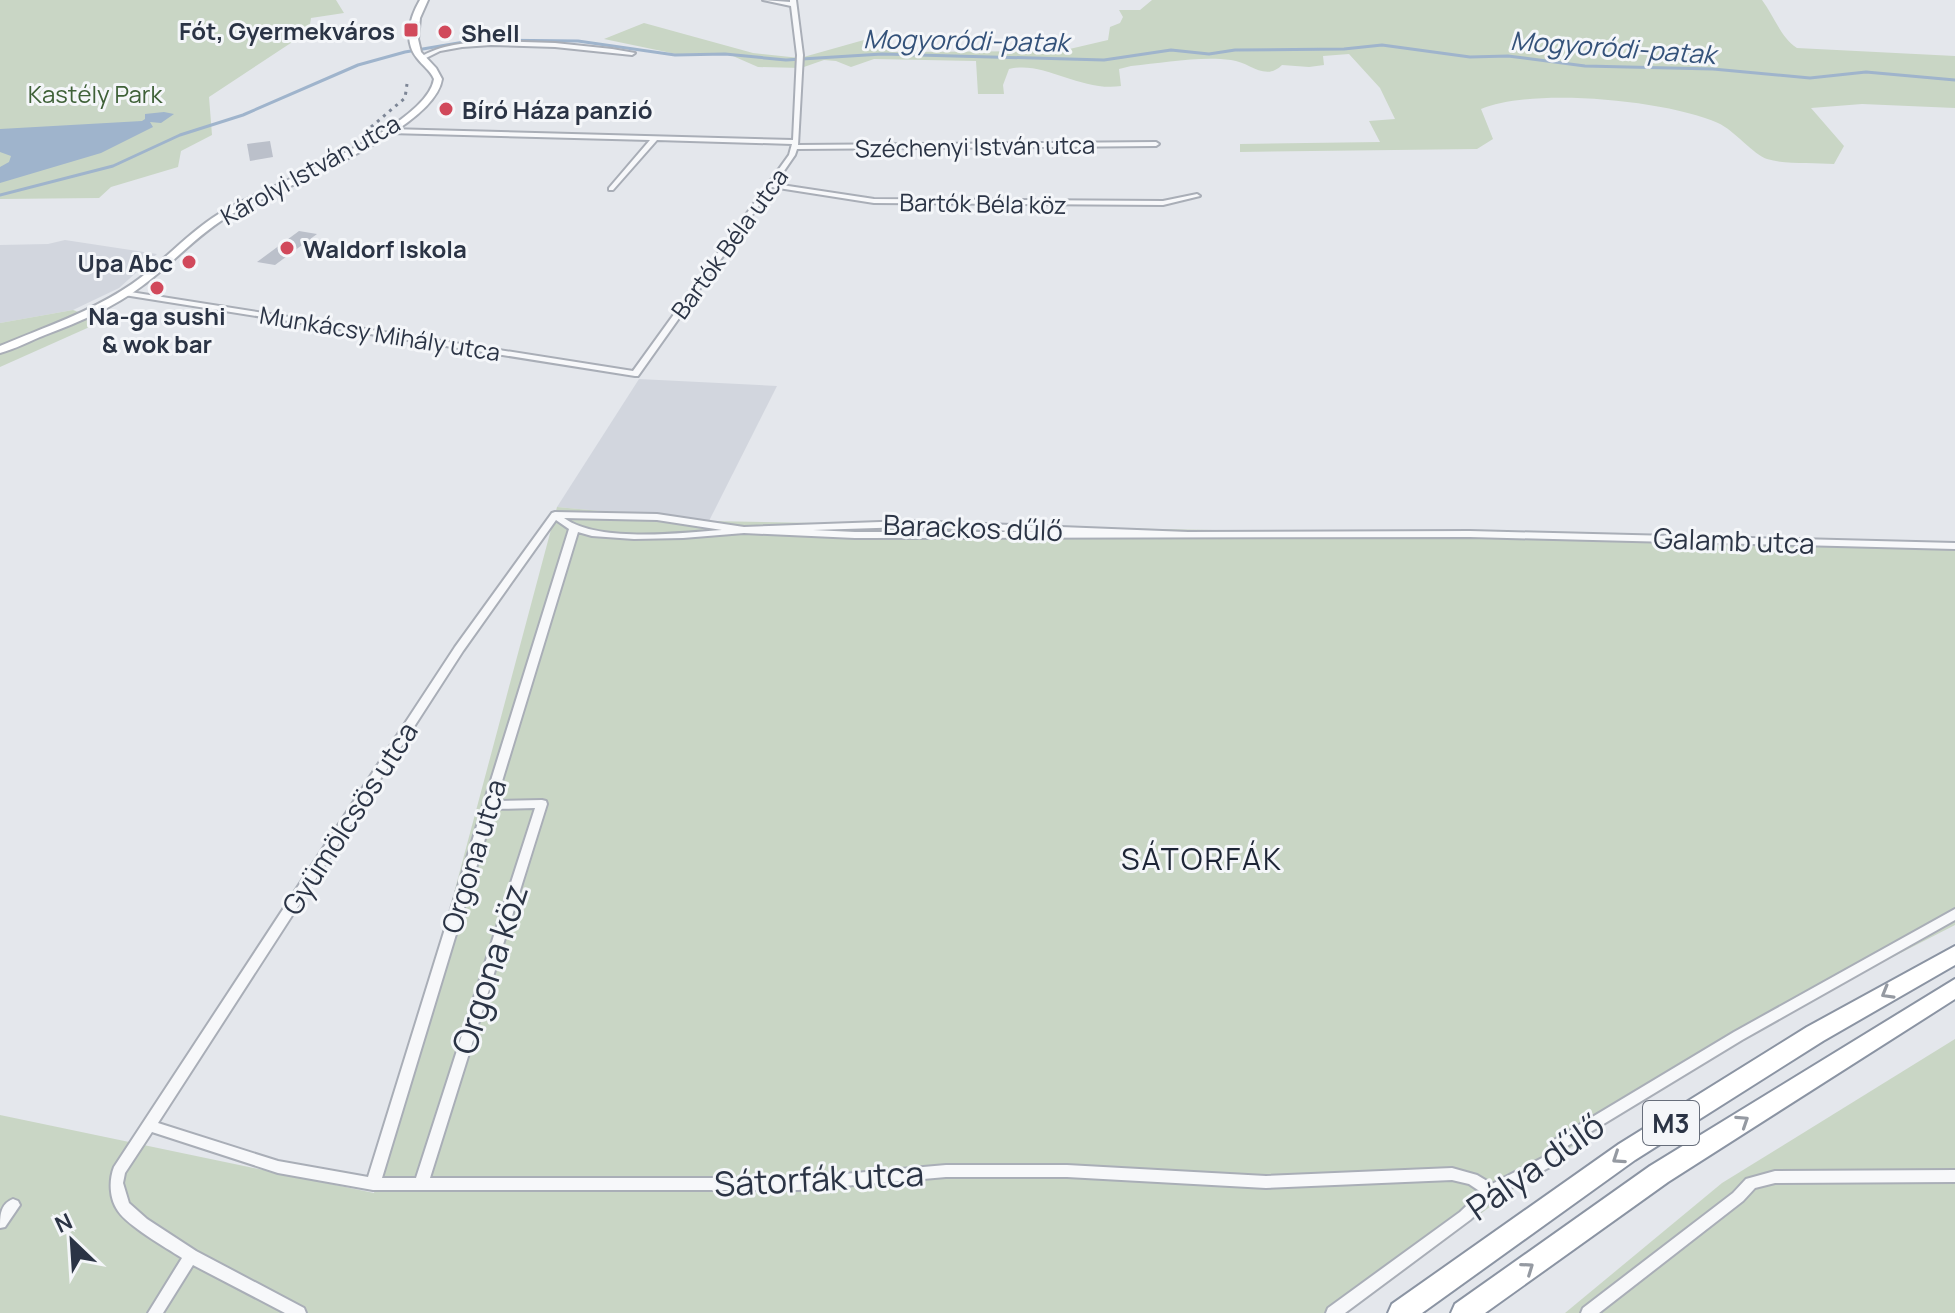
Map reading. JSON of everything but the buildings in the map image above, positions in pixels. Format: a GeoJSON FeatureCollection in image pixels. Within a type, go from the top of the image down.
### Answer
{"type":"FeatureCollection","features":[{"type":"Feature","properties":{"kind":"highway","name":"M3"},"geometry":{"type":"LineString","coordinates":[[1401,1313],[1627,1152],[1815,1034],[1955,955]]}},
{"type":"Feature","properties":{"kind":"highway","name":"M3"},"geometry":{"type":"LineString","coordinates":[[1464,1313],[1659,1174],[1955,988]]}},
{"type":"Feature","properties":{"kind":"main road","name":"Károlyi István utca"},"geometry":{"type":"LineString","coordinates":[[0,350],[124,293],[211,223],[389,131],[433,93],[437,85],[438,75],[418,53],[416,16],[424,0]]}},
{"type":"Feature","properties":{"kind":"street"},"geometry":{"type":"LineString","coordinates":[[766,0],[793,2]]}},
{"type":"Feature","properties":{"kind":"street","name":"Bartók Béla utca"},"geometry":{"type":"LineString","coordinates":[[635,374],[771,185],[795,145],[800,58],[793,2]]}},
{"type":"Feature","properties":{"kind":"street"},"geometry":{"type":"LineString","coordinates":[[418,53],[473,45],[553,44],[632,53]]}},
{"type":"Feature","properties":{"kind":"street","name":"Széchenyi István utca"},"geometry":{"type":"LineString","coordinates":[[389,131],[656,137],[795,145],[1156,144]]}},
{"type":"Feature","properties":{"kind":"street"},"geometry":{"type":"LineString","coordinates":[[611,189],[656,137]]}},
{"type":"Feature","properties":{"kind":"street","name":"Bartók Béla köz"},"geometry":{"type":"LineString","coordinates":[[771,185],[861,200],[926,202],[1163,203],[1197,196]]}},
{"type":"Feature","properties":{"kind":"street","name":"Munkácsy Mihály utca"},"geometry":{"type":"LineString","coordinates":[[124,293],[635,374]]}},
{"type":"Feature","properties":{"kind":"street"},"geometry":{"type":"LineString","coordinates":[[555,515],[574,529]]}},
{"type":"Feature","properties":{"kind":"street","name":"Barackos dűlő"},"geometry":{"type":"LineString","coordinates":[[555,515],[657,517],[744,530]]}},
{"type":"Feature","properties":{"kind":"street","name":"Gyümölcsös utca"},"geometry":{"type":"LineString","coordinates":[[299,1313],[191,1256],[123,1207],[116,1183],[119,1171],[459,649],[555,515]]}},
{"type":"Feature","properties":{"kind":"street","name":"Barackos dűlő"},"geometry":{"type":"LineString","coordinates":[[574,529],[650,535],[908,524],[1202,535],[1513,536]]}},
{"type":"Feature","properties":{"kind":"street","name":"Orgona utca"},"geometry":{"type":"LineString","coordinates":[[373,1184],[574,529]]}},
{"type":"Feature","properties":{"kind":"street","name":"Galamb utca"},"geometry":{"type":"LineString","coordinates":[[1513,536],[1955,546]]}},
{"type":"Feature","properties":{"kind":"street","name":"Orgona köz"},"geometry":{"type":"LineString","coordinates":[[421,1184],[542,804],[489,805]]}},
{"type":"Feature","properties":{"kind":"street","name":"Pálya dűlő"},"geometry":{"type":"LineString","coordinates":[[1333,1313],[1465,1216],[1492,1191],[1547,1162],[1559,1144],[1671,1076],[1955,914]]}},
{"type":"Feature","properties":{"kind":"street","name":"Sátorfák utca"},"geometry":{"type":"LineString","coordinates":[[150,1126],[278,1167],[373,1184],[798,1184],[946,1171],[1067,1171],[1266,1182],[1452,1174],[1472,1179],[1492,1191]]}},
{"type":"Feature","properties":{"kind":"street"},"geometry":{"type":"LineString","coordinates":[[1588,1313],[1738,1197],[1751,1183],[1775,1177],[1955,1176]]}},
{"type":"Feature","properties":{"kind":"street"},"geometry":{"type":"LineString","coordinates":[[0,1222],[13,1205]]}},
{"type":"Feature","properties":{"kind":"street"},"geometry":{"type":"LineString","coordinates":[[155,1313],[191,1256]]}},
{"type":"Feature","properties":{"kind":"shaded area"},"geometry":{"type":"Polygon","coordinates":[[[65,240],[157,254],[119,288],[73,310],[0,323],[0,245],[48,244],[65,240]]]}},
{"type":"Feature","properties":{"kind":"shaded area"},"geometry":{"type":"Polygon","coordinates":[[[639,379],[777,386],[709,521],[557,507],[639,379]]]}},
{"type":"Feature","properties":{"kind":"green space","name":"Kastély Park"},"geometry":{"type":"Polygon","coordinates":[[[0,0],[336,0],[344,13],[311,18],[309,31],[209,97],[212,135],[181,151],[178,167],[111,187],[99,198],[0,199],[0,0]]]}},
{"type":"Feature","properties":{"kind":"green space"},"geometry":{"type":"Polygon","coordinates":[[[1152,0],[1762,0],[1782,33],[1797,48],[1955,56],[1955,108],[1862,104],[1811,108],[1844,146],[1834,164],[1767,159],[1724,126],[1667,108],[1600,99],[1565,98],[1504,102],[1481,109],[1493,139],[1477,149],[1240,152],[1240,144],[1380,142],[1369,121],[1395,119],[1380,88],[1349,54],[1323,56],[1324,65],[1282,65],[1270,72],[1238,61],[1219,59],[1131,66],[1119,69],[1121,86],[1106,87],[1022,67],[1009,69],[1003,85],[1004,94],[978,94],[976,61],[874,59],[851,67],[824,60],[801,68],[758,67],[726,53],[676,54],[604,39],[644,23],[753,53],[800,58],[871,38],[885,49],[897,52],[1061,51],[1108,40],[1110,27],[1120,23],[1123,17],[1119,10],[1140,10],[1152,0]]]}},
{"type":"Feature","properties":{"kind":"green space"},"geometry":{"type":"Polygon","coordinates":[[[73,310],[103,321],[0,367],[0,323],[73,310]]]}},
{"type":"Feature","properties":{"kind":"green space"},"geometry":{"type":"Polygon","coordinates":[[[557,507],[709,521],[1955,543],[1955,925],[1842,983],[1614,1116],[1345,1313],[0,1313],[0,1115],[374,1193],[557,507]]]}},
{"type":"Feature","properties":{"kind":"green space"},"geometry":{"type":"Polygon","coordinates":[[[1955,1039],[1955,1313],[1565,1313],[1722,1183],[1955,1039]]]}},
{"type":"Feature","properties":{"kind":"water"},"geometry":{"type":"Polygon","coordinates":[[[145,114],[174,114],[161,123],[150,122],[153,127],[101,153],[0,183],[0,167],[9,162],[11,156],[0,152],[0,129],[142,121],[145,114]]]}},
{"type":"Feature","properties":{"kind":"waterway","name":"Mogyoródi-patak"},"geometry":{"type":"LineString","coordinates":[[0,195],[113,166],[180,135],[243,115],[358,65],[405,52],[476,40],[578,41],[675,55],[725,54],[786,60],[882,54],[1104,60],[1171,50],[1209,54],[1235,50],[1344,49],[1382,45],[1470,57],[1508,56],[1585,66],[1713,69],[1810,78],[1866,72],[1955,80]]}},
{"type":"Feature","properties":{"kind":"railway"},"geometry":{"type":"LineString","coordinates":[[371,127],[405,98],[407,84]]}},
{"type":"Feature","properties":{"kind":"place","name":"Fót, Gyermekváros"},"geometry":{"type":"Point","coordinates":[411,30]}},
{"type":"Feature","properties":{"kind":"place","name":"Shell"},"geometry":{"type":"Point","coordinates":[445,32]}},
{"type":"Feature","properties":{"kind":"place","name":"Bíró Háza panzió"},"geometry":{"type":"Point","coordinates":[446,109]}},
{"type":"Feature","properties":{"kind":"place","name":"Waldorf Iskola"},"geometry":{"type":"Point","coordinates":[287,248]}},
{"type":"Feature","properties":{"kind":"place","name":"Upa Abc"},"geometry":{"type":"Point","coordinates":[189,262]}},
{"type":"Feature","properties":{"kind":"place","name":"Na-ga sushi & wok bar"},"geometry":{"type":"Point","coordinates":[157,288]}},
{"type":"Feature","properties":{"kind":"district","name":"SÁTORFÁK"},"geometry":{"type":"Point","coordinates":[1202,858]}}]}
